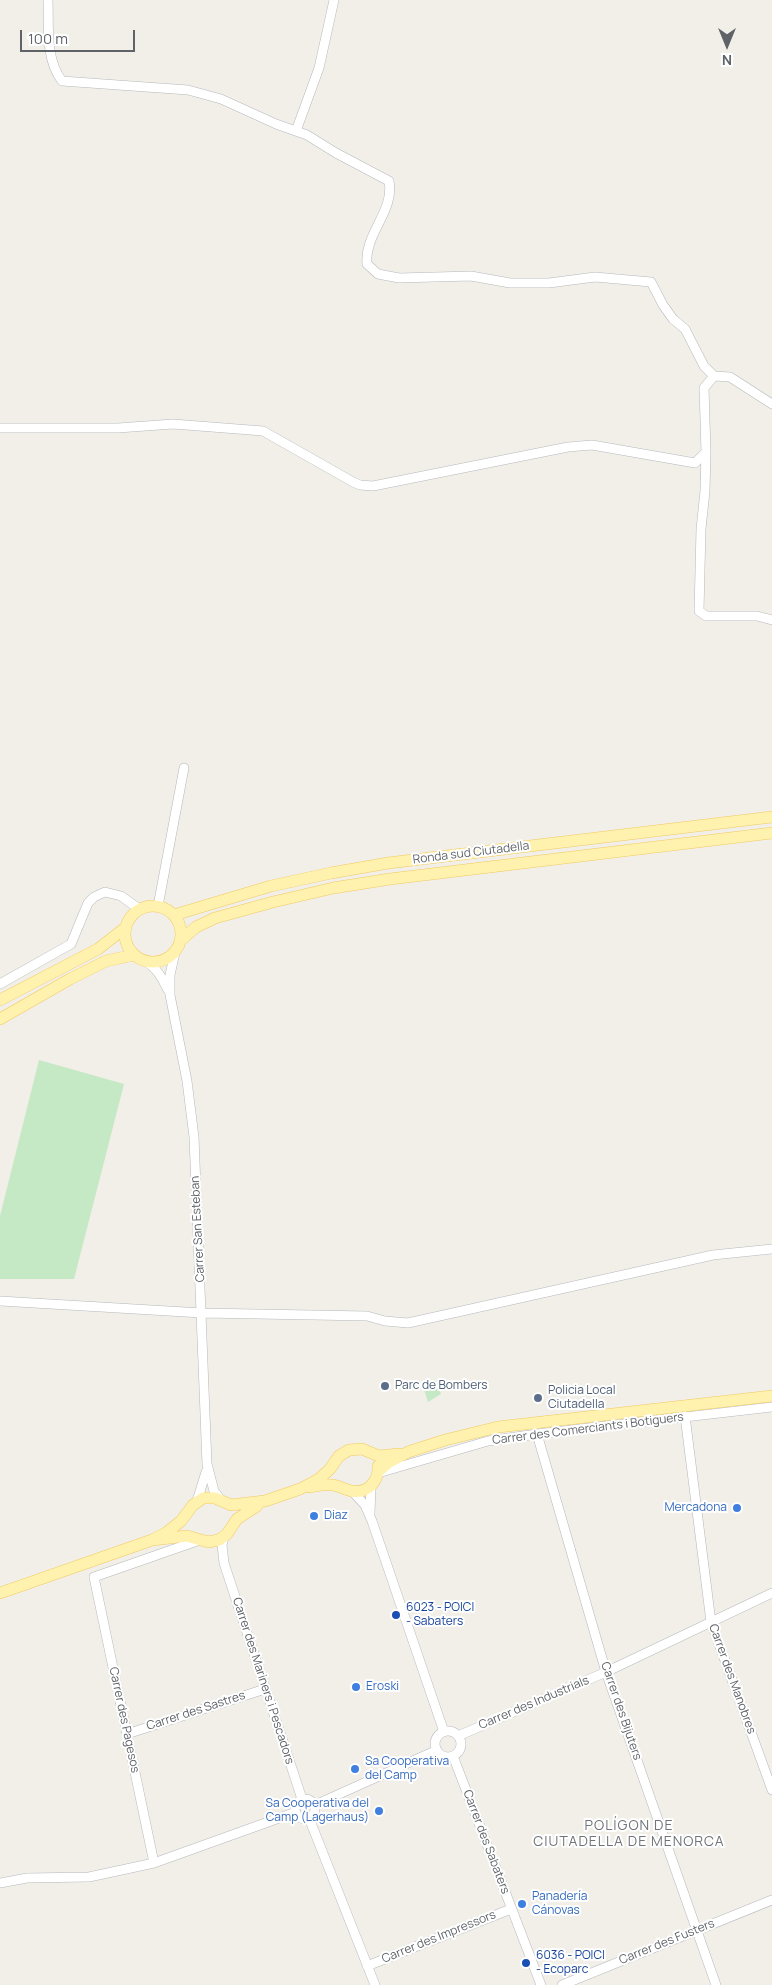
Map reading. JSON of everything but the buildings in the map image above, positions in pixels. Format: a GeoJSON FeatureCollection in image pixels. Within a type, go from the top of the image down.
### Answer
{"type":"FeatureCollection","features":[{"type":"Feature","properties":{"kind":"main road","name":"Ronda sud Ciutadella"},"geometry":{"type":"LineString","coordinates":[[174,915],[271,886],[388,863],[772,817]]}},
{"type":"Feature","properties":{"kind":"main road","name":"Ronda sud Ciutadella"},"geometry":{"type":"LineString","coordinates":[[181,940],[196,927],[215,918],[334,888],[390,879],[772,833]]}},
{"type":"Feature","properties":{"kind":"main road"},"geometry":{"type":"LineString","coordinates":[[148,906],[158,906],[167,909],[179,922],[181,940],[175,952],[162,961],[145,961],[134,955],[126,943],[125,928],[128,921],[139,909],[148,906]]}},
{"type":"Feature","properties":{"kind":"main road"},"geometry":{"type":"LineString","coordinates":[[0,1000],[98,949],[125,928]]}},
{"type":"Feature","properties":{"kind":"main road"},"geometry":{"type":"LineString","coordinates":[[0,1019],[99,964],[134,955]]}},
{"type":"Feature","properties":{"kind":"main road"},"geometry":{"type":"LineString","coordinates":[[370,1454],[387,1456],[408,1452],[445,1440],[498,1427],[772,1396]]}},
{"type":"Feature","properties":{"kind":"main road"},"geometry":{"type":"LineString","coordinates":[[300,1489],[319,1479],[344,1452],[353,1448],[362,1449],[370,1454],[377,1464],[378,1472]]}},
{"type":"Feature","properties":{"kind":"main road"},"geometry":{"type":"LineString","coordinates":[[152,1540],[176,1525],[197,1501],[209,1497],[232,1505],[244,1505],[265,1501],[300,1489],[322,1485],[361,1491],[371,1486],[378,1472],[388,1463],[408,1452]]}},
{"type":"Feature","properties":{"kind":"main road"},"geometry":{"type":"LineString","coordinates":[[336,1461],[335,1475],[348,1490]]}},
{"type":"Feature","properties":{"kind":"main road"},"geometry":{"type":"LineString","coordinates":[[222,1501],[231,1513],[231,1526]]}},
{"type":"Feature","properties":{"kind":"main road"},"geometry":{"type":"LineString","coordinates":[[0,1593],[152,1540],[180,1536],[202,1540],[219,1540],[246,1512],[265,1501]]}},
{"type":"Feature","properties":{"kind":"main road"},"geometry":{"type":"LineString","coordinates":[[189,1510],[187,1519],[189,1529],[202,1540]]}},
{"type":"Feature","properties":{"kind":"street"},"geometry":{"type":"LineString","coordinates":[[48,0],[51,57],[55,72],[62,81],[188,90],[221,99],[307,135],[389,182],[391,192],[388,204],[366,253],[367,264],[378,274],[399,278],[471,276],[510,283],[549,283],[596,277],[652,282],[663,305],[673,319],[685,329],[704,366],[714,376],[730,377],[772,404]]}},
{"type":"Feature","properties":{"kind":"street"},"geometry":{"type":"LineString","coordinates":[[296,131],[319,68],[334,0]]}},
{"type":"Feature","properties":{"kind":"street"},"geometry":{"type":"LineString","coordinates":[[714,376],[704,388],[706,452],[705,491],[701,529],[699,611],[706,616],[757,616],[772,620]]}},
{"type":"Feature","properties":{"kind":"street"},"geometry":{"type":"LineString","coordinates":[[0,428],[118,428],[173,424],[263,431],[360,486],[385,485],[568,447],[592,445],[695,463],[706,452]]}},
{"type":"Feature","properties":{"kind":"street"},"geometry":{"type":"LineString","coordinates":[[158,906],[184,768]]}},
{"type":"Feature","properties":{"kind":"street"},"geometry":{"type":"LineString","coordinates":[[0,984],[71,944],[88,903],[94,897],[106,892],[121,896],[139,909]]}},
{"type":"Feature","properties":{"kind":"street","name":"Carrer San Esteban"},"geometry":{"type":"LineString","coordinates":[[175,952],[170,975],[170,995],[187,1081],[194,1137],[202,1313],[207,1464],[204,1482],[197,1501]]}},
{"type":"Feature","properties":{"kind":"street","name":"Carrer San Esteban"},"geometry":{"type":"LineString","coordinates":[[145,961],[153,966],[163,978],[170,995]]}},
{"type":"Feature","properties":{"kind":"street"},"geometry":{"type":"LineString","coordinates":[[0,1301],[202,1313],[367,1316],[408,1323],[713,1255],[772,1249]]}},
{"type":"Feature","properties":{"kind":"street","name":"Carrer des Comerciants i Botiguers"},"geometry":{"type":"LineString","coordinates":[[378,1472],[488,1441],[772,1407]]}},
{"type":"Feature","properties":{"kind":"street","name":"Carrer des Manobres"},"geometry":{"type":"LineString","coordinates":[[685,1416],[710,1622],[772,1790]]}},
{"type":"Feature","properties":{"kind":"street","name":"Carrer des Bijuters"},"geometry":{"type":"LineString","coordinates":[[537,1434],[606,1672],[716,1985]]}},
{"type":"Feature","properties":{"kind":"street","name":"Carrer San Esteban"},"geometry":{"type":"LineString","coordinates":[[207,1464],[214,1491],[222,1501]]}},
{"type":"Feature","properties":{"kind":"street"},"geometry":{"type":"LineString","coordinates":[[371,1486],[370,1504],[372,1521]]}},
{"type":"Feature","properties":{"kind":"street"},"geometry":{"type":"LineString","coordinates":[[348,1490],[364,1505],[372,1521],[444,1732]]}},
{"type":"Feature","properties":{"kind":"street","name":"Carrer des Mariners i Pescadors"},"geometry":{"type":"LineString","coordinates":[[224,1536],[222,1549],[224,1563],[302,1799]]}},
{"type":"Feature","properties":{"kind":"street","name":"Carrer des Mariners i Pescadors"},"geometry":{"type":"LineString","coordinates":[[202,1540],[216,1550],[224,1563]]}},
{"type":"Feature","properties":{"kind":"street","name":"Carrer des Pagesos"},"geometry":{"type":"LineString","coordinates":[[154,1863],[94,1577],[202,1540]]}},
{"type":"Feature","properties":{"kind":"street","name":"Carrer des Industrials"},"geometry":{"type":"LineString","coordinates":[[458,1736],[606,1672],[772,1593]]}},
{"type":"Feature","properties":{"kind":"street","name":"Carrer des Sastres"},"geometry":{"type":"LineString","coordinates":[[127,1734],[265,1689]]}},
{"type":"Feature","properties":{"kind":"street"},"geometry":{"type":"LineString","coordinates":[[444,1732],[451,1732],[458,1736],[460,1747],[453,1756],[442,1755],[436,1750],[436,1740],[444,1732]]}},
{"type":"Feature","properties":{"kind":"street"},"geometry":{"type":"LineString","coordinates":[[315,1805],[436,1750]]}},
{"type":"Feature","properties":{"kind":"street","name":"Carrer des Sabaters"},"geometry":{"type":"LineString","coordinates":[[453,1756],[541,1985]]}},
{"type":"Feature","properties":{"kind":"street"},"geometry":{"type":"LineString","coordinates":[[296,1812],[297,1804],[302,1799],[308,1799],[315,1805]]}},
{"type":"Feature","properties":{"kind":"street"},"geometry":{"type":"LineString","coordinates":[[296,1812],[302,1818],[309,1818],[314,1814],[315,1805]]}},
{"type":"Feature","properties":{"kind":"street"},"geometry":{"type":"LineString","coordinates":[[0,1884],[27,1878],[108,1874],[154,1863],[296,1812]]}},
{"type":"Feature","properties":{"kind":"street"},"geometry":{"type":"LineString","coordinates":[[309,1818],[375,1985]]}},
{"type":"Feature","properties":{"kind":"street","name":"Carrer des Fusters"},"geometry":{"type":"LineString","coordinates":[[562,1985],[772,1900]]}},
{"type":"Feature","properties":{"kind":"street","name":"Carrer des Impressors"},"geometry":{"type":"LineString","coordinates":[[367,1966],[511,1909]]}},
{"type":"Feature","properties":{"kind":"green space"},"geometry":{"type":"Polygon","coordinates":[[[39,1060],[124,1084],[74,1279],[0,1279],[0,1216],[39,1060]]]}},
{"type":"Feature","properties":{"kind":"green space"},"geometry":{"type":"Polygon","coordinates":[[[435,1380],[441,1394],[428,1402],[422,1383],[435,1380]]]}},
{"type":"Feature","properties":{"kind":"place","name":"Parc de Bombers"},"geometry":{"type":"Point","coordinates":[385,1386]}},
{"type":"Feature","properties":{"kind":"place","name":"Policia Local Ciutadella"},"geometry":{"type":"Point","coordinates":[538,1398]}},
{"type":"Feature","properties":{"kind":"place","name":"Mercadona"},"geometry":{"type":"Point","coordinates":[737,1508]}},
{"type":"Feature","properties":{"kind":"place","name":"Diaz"},"geometry":{"type":"Point","coordinates":[314,1516]}},
{"type":"Feature","properties":{"kind":"place","name":"6023 - POICI - Sabaters"},"geometry":{"type":"Point","coordinates":[396,1615]}},
{"type":"Feature","properties":{"kind":"place","name":"Eroski"},"geometry":{"type":"Point","coordinates":[356,1687]}},
{"type":"Feature","properties":{"kind":"place","name":"Sa Cooperativa del Camp"},"geometry":{"type":"Point","coordinates":[355,1769]}},
{"type":"Feature","properties":{"kind":"place","name":"Sa Cooperativa del Camp (Lagerhaus)"},"geometry":{"type":"Point","coordinates":[379,1811]}},
{"type":"Feature","properties":{"kind":"place","name":"Panadería Cánovas"},"geometry":{"type":"Point","coordinates":[522,1904]}},
{"type":"Feature","properties":{"kind":"place","name":"6036 - POICI - Ecoparc"},"geometry":{"type":"Point","coordinates":[526,1963]}},
{"type":"Feature","properties":{"kind":"district","name":"POLÍGON DE CIUTADELLA DE MENORCA"},"geometry":{"type":"Point","coordinates":[629,1834]}}]}
